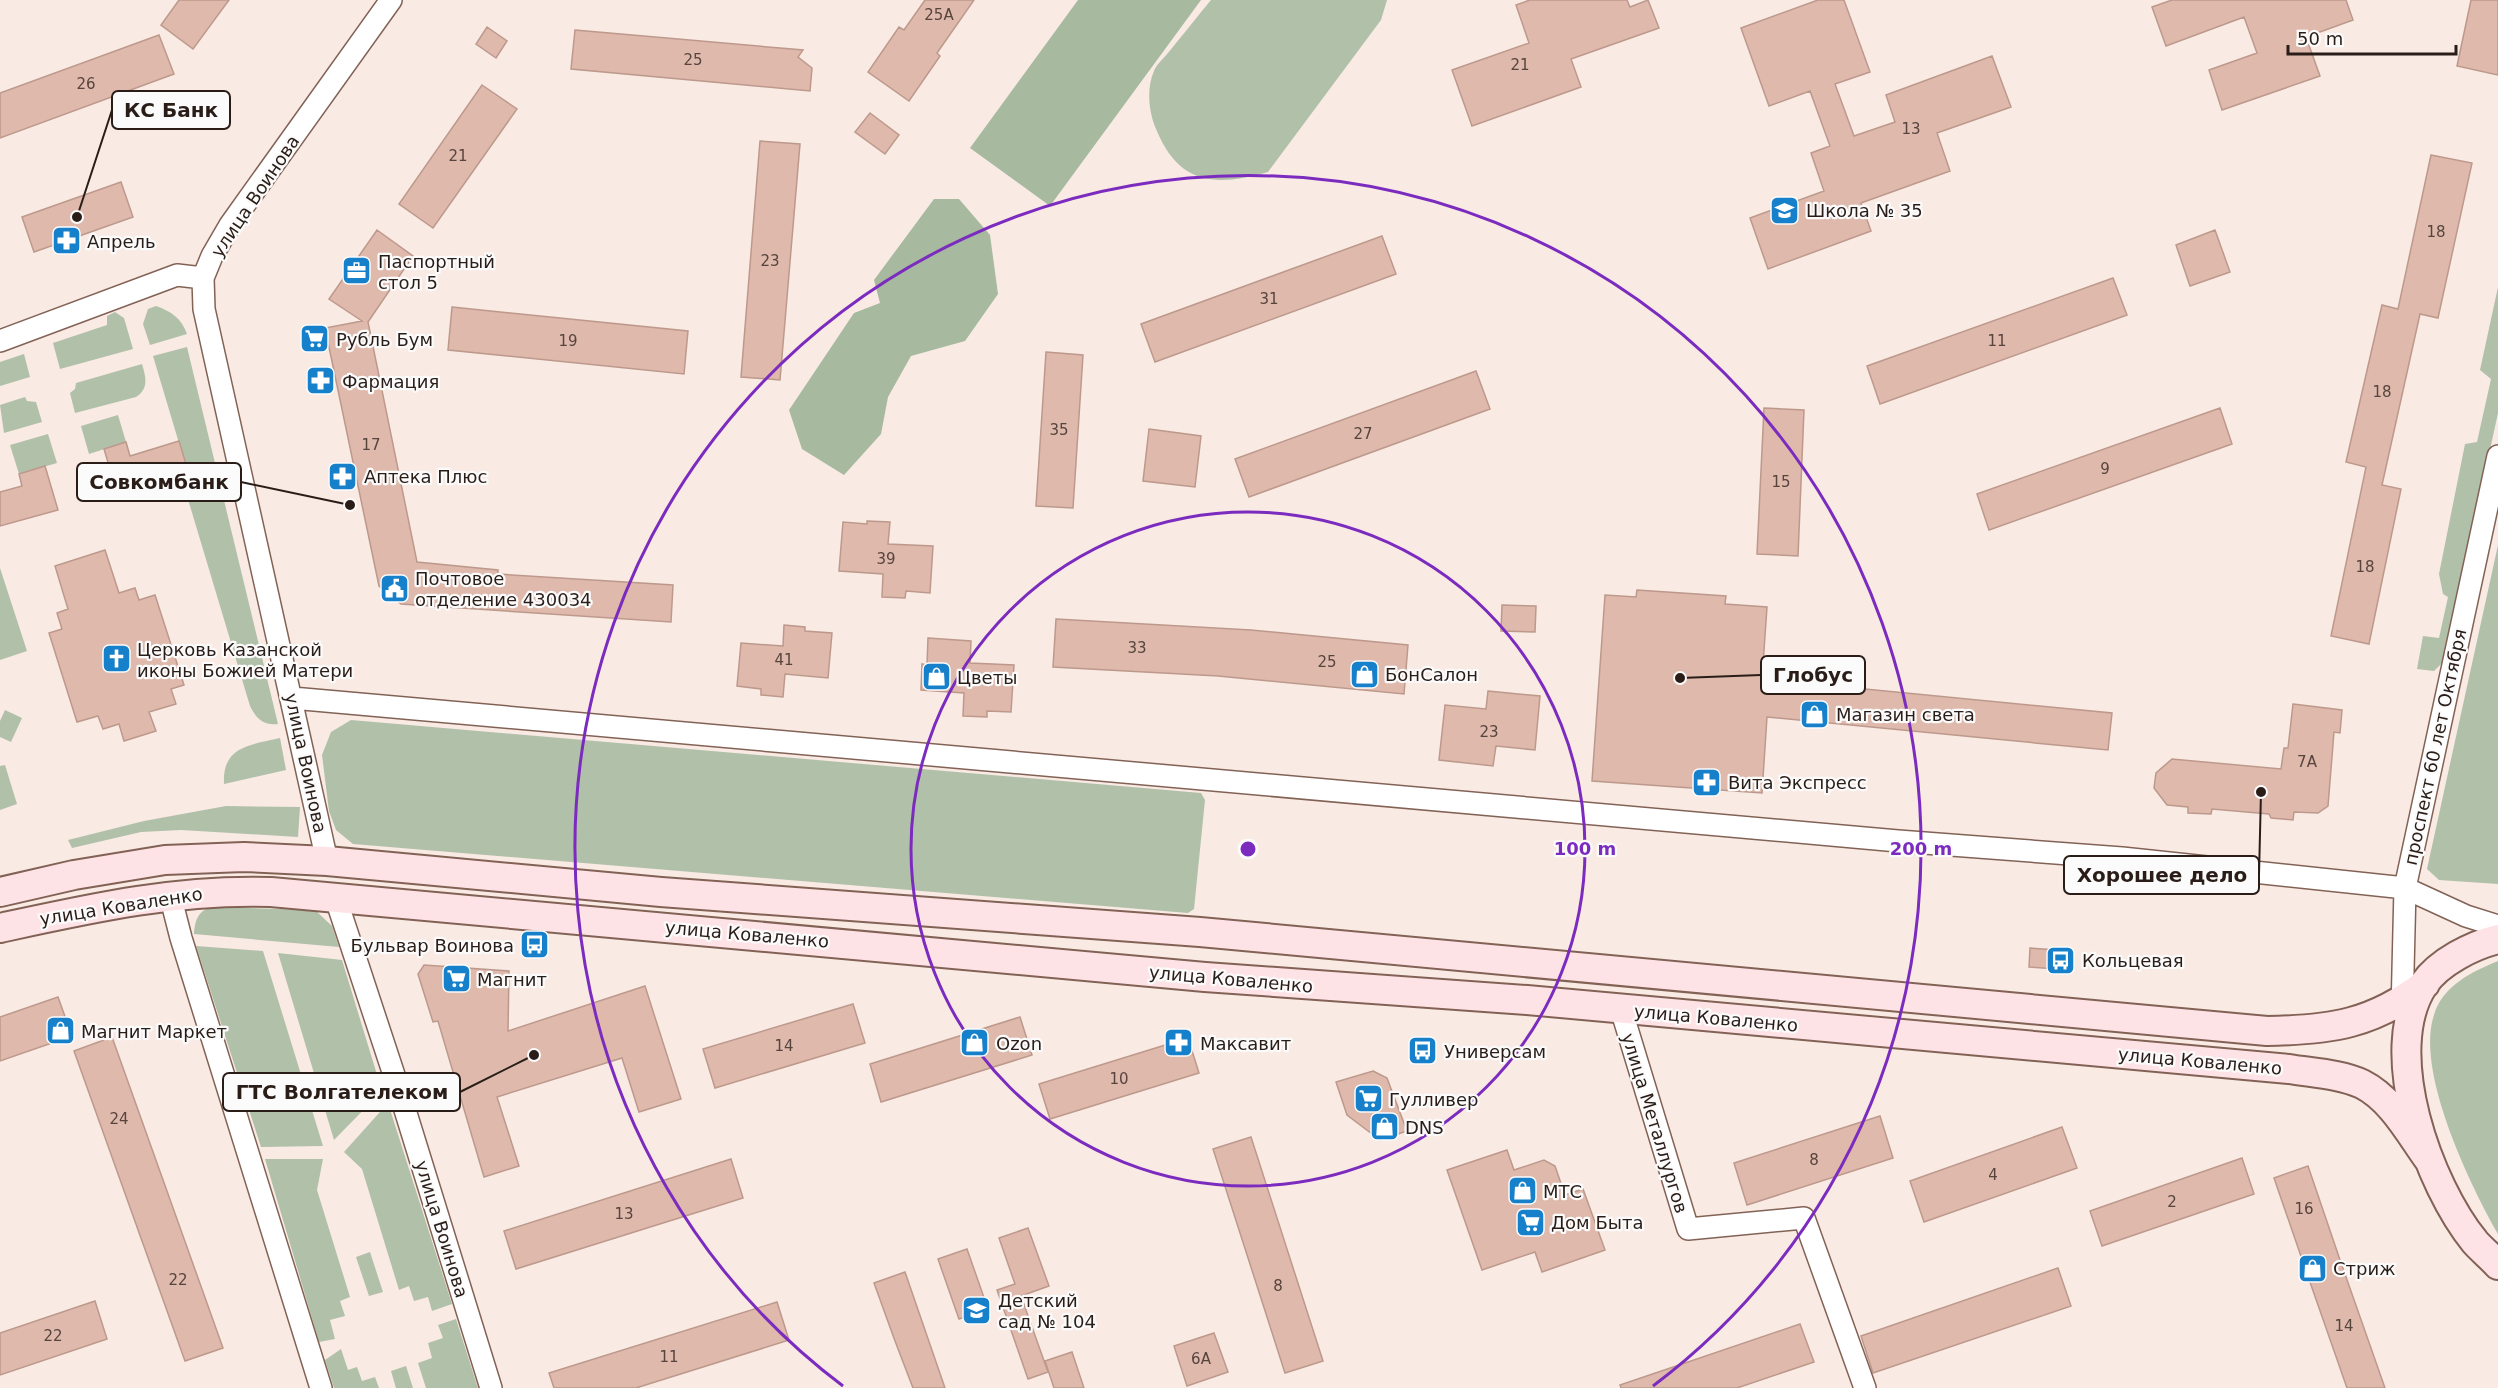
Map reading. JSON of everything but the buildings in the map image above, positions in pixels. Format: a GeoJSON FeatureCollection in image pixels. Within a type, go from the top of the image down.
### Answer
{"type":"FeatureCollection","features":[{"type":"Feature","properties":{"kind":"main road","name":"улица Коваленко"},"geometry":{"type":"LineString","coordinates":[[0,892],[74,875],[165,860],[244,857],[327,861],[661,892],[1200,932],[2267,1031],[2339,1027],[2369,1018],[2401,1002],[2461,954],[2498,939]]}},
{"type":"Feature","properties":{"kind":"main road"},"geometry":{"type":"LineString","coordinates":[[165,860],[170,895]]}},
{"type":"Feature","properties":{"kind":"main road","name":"улица Воинова"},"geometry":{"type":"LineString","coordinates":[[327,861],[336,899]]}},
{"type":"Feature","properties":{"kind":"main road","name":"улица Коваленко"},"geometry":{"type":"LineString","coordinates":[[0,928],[91,908],[170,895],[219,890],[271,892],[1205,977],[1621,1009],[2265,1067],[2336,1077],[2362,1084],[2386,1102],[2429,1160]]}},
{"type":"Feature","properties":{"kind":"main road"},"geometry":{"type":"LineString","coordinates":[[657,926],[661,892]]}},
{"type":"Feature","properties":{"kind":"main road"},"geometry":{"type":"LineString","coordinates":[[1200,932],[1205,977]]}},
{"type":"Feature","properties":{"kind":"main road","name":"улица Металлургов"},"geometry":{"type":"LineString","coordinates":[[1621,1009],[1624,972]]}},
{"type":"Feature","properties":{"kind":"main road"},"geometry":{"type":"LineString","coordinates":[[2425,984],[2414,1008],[2407,1041],[2406,1078],[2415,1117],[2429,1160],[2450,1202],[2475,1241],[2498,1265]]}},
{"type":"Feature","properties":{"kind":"street","name":"улица Воинова"},"geometry":{"type":"LineString","coordinates":[[327,861],[204,309],[203,279],[212,256],[230,225],[391,0]]}},
{"type":"Feature","properties":{"kind":"street"},"geometry":{"type":"LineString","coordinates":[[0,341],[177,276],[203,279]]}},
{"type":"Feature","properties":{"kind":"street","name":"проспект 60 лет Октября"},"geometry":{"type":"LineString","coordinates":[[2407,1041],[2401,1002],[2405,888],[2498,456]]}},
{"type":"Feature","properties":{"kind":"street"},"geometry":{"type":"LineString","coordinates":[[292,698],[1898,841],[2121,858],[2405,888],[2466,916],[2498,926]]}},
{"type":"Feature","properties":{"kind":"street"},"geometry":{"type":"LineString","coordinates":[[170,895],[181,938],[321,1388]]}},
{"type":"Feature","properties":{"kind":"street","name":"улица Воинова"},"geometry":{"type":"LineString","coordinates":[[336,899],[491,1388]]}},
{"type":"Feature","properties":{"kind":"street","name":"улица Металлургов"},"geometry":{"type":"LineString","coordinates":[[1621,1009],[1688,1229],[1804,1218],[1865,1388]]}},
{"type":"Feature","properties":{"kind":"green space"},"geometry":{"type":"Polygon","coordinates":[[[1078,0],[1201,0],[1050,206],[970,148],[1078,0]]]}},
{"type":"Feature","properties":{"kind":"green space"},"geometry":{"type":"Polygon","coordinates":[[[1211,0],[1387,0],[1381,20],[1268,172],[1231,179],[1215,180],[1201,177],[1188,171],[1176,161],[1165,148],[1154,123],[1149,93],[1155,69],[1211,0]]]}},
{"type":"Feature","properties":{"kind":"green space"},"geometry":{"type":"Polygon","coordinates":[[[934,199],[959,199],[990,235],[998,294],[965,341],[911,356],[888,397],[881,434],[844,475],[802,449],[789,410],[854,313],[880,303],[874,280],[934,199]]]}},
{"type":"Feature","properties":{"kind":"green space"},"geometry":{"type":"Polygon","coordinates":[[[2498,287],[2498,413],[2444,661],[2434,671],[2417,669],[2423,636],[2439,638],[2448,597],[2443,594],[2439,574],[2465,444],[2477,442],[2491,379],[2480,370],[2498,287]]]}},
{"type":"Feature","properties":{"kind":"green space"},"geometry":{"type":"Polygon","coordinates":[[[156,306],[175,316],[187,334],[150,345],[143,324],[148,309],[156,306]]]}},
{"type":"Feature","properties":{"kind":"green space"},"geometry":{"type":"Polygon","coordinates":[[[115,312],[124,318],[133,349],[60,369],[53,343],[107,325],[107,316],[115,312]]]}},
{"type":"Feature","properties":{"kind":"green space"},"geometry":{"type":"Polygon","coordinates":[[[187,347],[278,724],[268,724],[261,720],[250,706],[184,486],[190,480],[153,356],[187,347]]]}},
{"type":"Feature","properties":{"kind":"green space"},"geometry":{"type":"Polygon","coordinates":[[[24,354],[30,377],[0,386],[0,362],[24,354]]]}},
{"type":"Feature","properties":{"kind":"green space"},"geometry":{"type":"Polygon","coordinates":[[[142,364],[145,386],[136,397],[75,413],[70,393],[75,389],[76,383],[142,364]]]}},
{"type":"Feature","properties":{"kind":"green space"},"geometry":{"type":"Polygon","coordinates":[[[25,397],[27,401],[36,402],[42,422],[4,433],[0,405],[25,397]]]}},
{"type":"Feature","properties":{"kind":"green space"},"geometry":{"type":"Polygon","coordinates":[[[118,415],[126,442],[89,454],[81,426],[118,415]]]}},
{"type":"Feature","properties":{"kind":"green space"},"geometry":{"type":"Polygon","coordinates":[[[48,434],[57,463],[19,474],[10,445],[48,434]]]}},
{"type":"Feature","properties":{"kind":"green space"},"geometry":{"type":"Polygon","coordinates":[[[2498,545],[2498,884],[2439,880],[2427,869],[2498,545]]]}},
{"type":"Feature","properties":{"kind":"green space"},"geometry":{"type":"Polygon","coordinates":[[[0,568],[27,651],[0,660],[0,568]]]}},
{"type":"Feature","properties":{"kind":"green space"},"geometry":{"type":"Polygon","coordinates":[[[5,710],[22,718],[11,742],[0,737],[0,721],[5,710]]]}},
{"type":"Feature","properties":{"kind":"green space"},"geometry":{"type":"Polygon","coordinates":[[[351,720],[1201,793],[1205,800],[1194,909],[1188,913],[353,844],[336,830],[329,811],[322,755],[331,732],[351,720]]]}},
{"type":"Feature","properties":{"kind":"green space"},"geometry":{"type":"Polygon","coordinates":[[[280,738],[286,770],[224,784],[228,762],[240,749],[280,738]]]}},
{"type":"Feature","properties":{"kind":"green space"},"geometry":{"type":"Polygon","coordinates":[[[5,765],[17,804],[0,810],[0,766],[5,765]]]}},
{"type":"Feature","properties":{"kind":"green space"},"geometry":{"type":"Polygon","coordinates":[[[226,806],[300,807],[298,837],[181,830],[141,832],[72,848],[68,840],[144,821],[226,806]]]}},
{"type":"Feature","properties":{"kind":"green space"},"geometry":{"type":"Polygon","coordinates":[[[213,907],[315,910],[332,926],[339,947],[194,934],[198,916],[213,907]]]}},
{"type":"Feature","properties":{"kind":"green space"},"geometry":{"type":"Polygon","coordinates":[[[196,946],[263,951],[323,1146],[261,1147],[196,946]]]}},
{"type":"Feature","properties":{"kind":"green space"},"geometry":{"type":"Polygon","coordinates":[[[278,953],[342,960],[382,1091],[334,1140],[278,953]]]}},
{"type":"Feature","properties":{"kind":"green space"},"geometry":{"type":"Polygon","coordinates":[[[2498,961],[2498,1234],[2460,1158],[2448,1127],[2432,1066],[2430,1038],[2434,1015],[2444,995],[2469,975],[2498,961]]]}},
{"type":"Feature","properties":{"kind":"green space"},"geometry":{"type":"Polygon","coordinates":[[[388,1103],[452,1304],[432,1311],[428,1297],[414,1301],[409,1286],[399,1290],[362,1169],[344,1152],[388,1103]]]}},
{"type":"Feature","properties":{"kind":"green space"},"geometry":{"type":"Polygon","coordinates":[[[265,1159],[323,1159],[317,1190],[350,1297],[340,1301],[345,1316],[330,1320],[335,1339],[319,1342],[265,1159]]]}},
{"type":"Feature","properties":{"kind":"green space"},"geometry":{"type":"Polygon","coordinates":[[[370,1252],[383,1292],[369,1296],[356,1257],[370,1252]]]}},
{"type":"Feature","properties":{"kind":"green space"},"geometry":{"type":"Polygon","coordinates":[[[456,1319],[478,1388],[426,1388],[418,1363],[432,1358],[428,1343],[443,1338],[438,1325],[456,1319]]]}},
{"type":"Feature","properties":{"kind":"green space"},"geometry":{"type":"Polygon","coordinates":[[[341,1349],[348,1370],[357,1367],[362,1381],[375,1377],[379,1388],[334,1388],[325,1360],[341,1349]]]}},
{"type":"Feature","properties":{"kind":"green space"},"geometry":{"type":"Polygon","coordinates":[[[406,1366],[413,1388],[396,1388],[391,1371],[406,1366]]]}},
{"type":"Feature","properties":{"kind":"place","name":"Школа № 35"},"geometry":{"type":"Point","coordinates":[1785,210]}},
{"type":"Feature","properties":{"kind":"place","name":"КС Банк"},"geometry":{"type":"Point","coordinates":[77,217]}},
{"type":"Feature","properties":{"kind":"place","name":"Апрель"},"geometry":{"type":"Point","coordinates":[66,241]}},
{"type":"Feature","properties":{"kind":"place","name":"Паспортный стол 5"},"geometry":{"type":"Point","coordinates":[357,271]}},
{"type":"Feature","properties":{"kind":"place","name":"Рубль Бум"},"geometry":{"type":"Point","coordinates":[315,339]}},
{"type":"Feature","properties":{"kind":"place","name":"Фармация"},"geometry":{"type":"Point","coordinates":[321,381]}},
{"type":"Feature","properties":{"kind":"place","name":"Аптека Плюс"},"geometry":{"type":"Point","coordinates":[343,476]}},
{"type":"Feature","properties":{"kind":"place","name":"Совкомбанк"},"geometry":{"type":"Point","coordinates":[350,505]}},
{"type":"Feature","properties":{"kind":"place","name":"Почтовое отделение 430034"},"geometry":{"type":"Point","coordinates":[394,588]}},
{"type":"Feature","properties":{"kind":"place","name":"Церковь Казанской иконы Божией Матери"},"geometry":{"type":"Point","coordinates":[116,659]}},
{"type":"Feature","properties":{"kind":"place","name":"БонСалон"},"geometry":{"type":"Point","coordinates":[1364,674]}},
{"type":"Feature","properties":{"kind":"place","name":"Цветы"},"geometry":{"type":"Point","coordinates":[936,677]}},
{"type":"Feature","properties":{"kind":"place","name":"Глобус"},"geometry":{"type":"Point","coordinates":[1680,678]}},
{"type":"Feature","properties":{"kind":"place","name":"Магазин света"},"geometry":{"type":"Point","coordinates":[1815,714]}},
{"type":"Feature","properties":{"kind":"place","name":"Вита Экспресс"},"geometry":{"type":"Point","coordinates":[1707,782]}},
{"type":"Feature","properties":{"kind":"place","name":"Хорошее дело"},"geometry":{"type":"Point","coordinates":[2261,792]}},
{"type":"Feature","properties":{"kind":"place","name":"Бульвар Воинова"},"geometry":{"type":"Point","coordinates":[535,945]}},
{"type":"Feature","properties":{"kind":"place","name":"Кольцевая"},"geometry":{"type":"Point","coordinates":[2061,960]}},
{"type":"Feature","properties":{"kind":"place","name":"Магнит"},"geometry":{"type":"Point","coordinates":[456,979]}},
{"type":"Feature","properties":{"kind":"place","name":"Магнит Маркет"},"geometry":{"type":"Point","coordinates":[60,1031]}},
{"type":"Feature","properties":{"kind":"place","name":"Ozon"},"geometry":{"type":"Point","coordinates":[975,1043]}},
{"type":"Feature","properties":{"kind":"place","name":"Максавит"},"geometry":{"type":"Point","coordinates":[1179,1043]}},
{"type":"Feature","properties":{"kind":"place","name":"Универсам"},"geometry":{"type":"Point","coordinates":[1423,1051]}},
{"type":"Feature","properties":{"kind":"place","name":"ГТС Волгателеком"},"geometry":{"type":"Point","coordinates":[534,1055]}},
{"type":"Feature","properties":{"kind":"place","name":"Гулливер"},"geometry":{"type":"Point","coordinates":[1368,1099]}},
{"type":"Feature","properties":{"kind":"place","name":"DNS"},"geometry":{"type":"Point","coordinates":[1384,1127]}},
{"type":"Feature","properties":{"kind":"place","name":"МТС"},"geometry":{"type":"Point","coordinates":[1522,1191]}},
{"type":"Feature","properties":{"kind":"place","name":"Дом Быта"},"geometry":{"type":"Point","coordinates":[1530,1222]}},
{"type":"Feature","properties":{"kind":"place","name":"Стриж"},"geometry":{"type":"Point","coordinates":[2312,1268]}},
{"type":"Feature","properties":{"kind":"place","name":"Детский сад № 104"},"geometry":{"type":"Point","coordinates":[977,1310]}}]}
